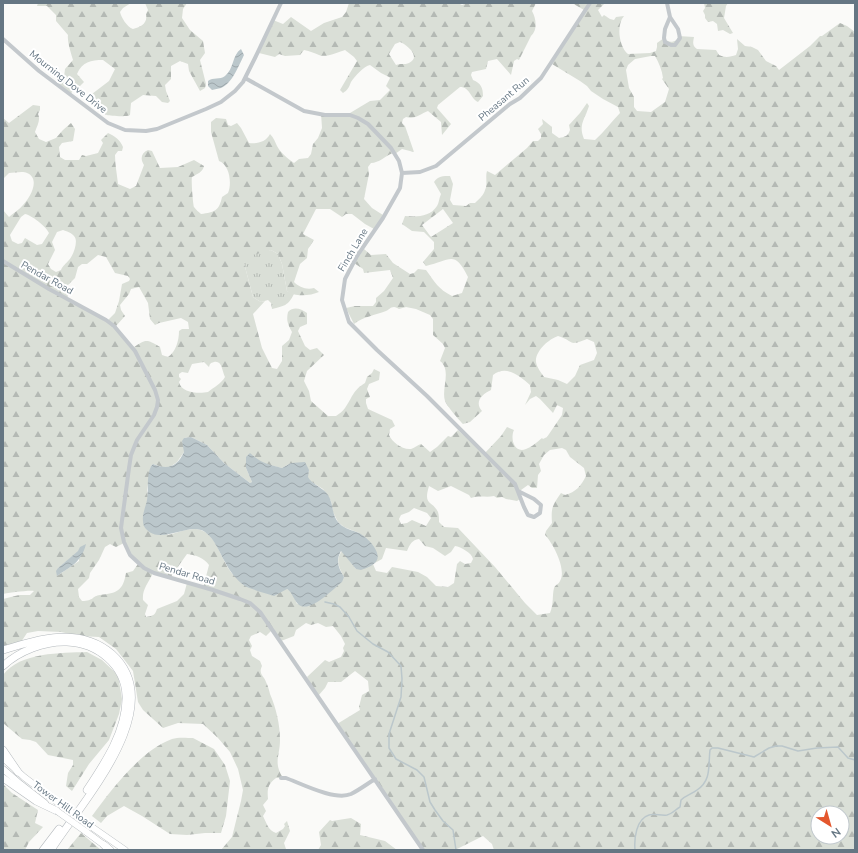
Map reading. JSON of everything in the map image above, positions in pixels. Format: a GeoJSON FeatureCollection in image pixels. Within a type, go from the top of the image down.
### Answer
{"type":"FeatureCollection","features":[{"type":"Feature","properties":{"kind":"highway"},"geometry":{"type":"LineString","coordinates":[[3,650],[52,637],[68,636],[80,638],[99,645],[112,654],[123,667],[129,682],[131,698],[130,712],[126,728],[118,747],[98,782],[50,850]]}},
{"type":"Feature","properties":{"kind":"highway"},"geometry":{"type":"LineString","coordinates":[[3,666],[16,656],[39,646],[58,642],[72,642],[91,648],[105,656],[118,669],[124,684],[126,696],[125,711],[115,743],[91,783],[43,850]]}},
{"type":"Feature","properties":{"kind":"highway"},"geometry":{"type":"LineString","coordinates":[[3,750],[18,772]]}},
{"type":"Feature","properties":{"kind":"highway","name":"Tower Hill Road"},"geometry":{"type":"LineString","coordinates":[[3,758],[85,831],[104,844]]}},
{"type":"Feature","properties":{"kind":"highway","name":"Tower Hill Road"},"geometry":{"type":"LineString","coordinates":[[3,768],[30,792],[89,825],[125,850]]}},
{"type":"Feature","properties":{"kind":"highway"},"geometry":{"type":"LineString","coordinates":[[3,778],[36,801],[59,808]]}},
{"type":"Feature","properties":{"kind":"highway"},"geometry":{"type":"LineString","coordinates":[[37,850],[53,837]]}},
{"type":"Feature","properties":{"kind":"highway"},"geometry":{"type":"LineString","coordinates":[[104,844],[111,850]]}},
{"type":"Feature","properties":{"kind":"street","name":"Mourning Dove Drive"},"geometry":{"type":"LineString","coordinates":[[3,39],[39,71],[102,119],[121,128],[142,132],[157,129],[213,106],[235,92],[245,78],[281,3]]}},
{"type":"Feature","properties":{"kind":"street","name":"Pheasant Run"},"geometry":{"type":"LineString","coordinates":[[402,173],[420,172],[436,166],[510,104],[520,98],[541,78],[590,3]]}},
{"type":"Feature","properties":{"kind":"street"},"geometry":{"type":"LineString","coordinates":[[667,3],[670,17],[678,29],[680,38],[675,45],[671,46],[665,42],[664,34],[670,17]]}},
{"type":"Feature","properties":{"kind":"street"},"geometry":{"type":"LineString","coordinates":[[245,78],[304,111],[324,115],[350,115],[368,124],[391,148],[399,161],[402,173]]}},
{"type":"Feature","properties":{"kind":"street","name":"Finch Lane"},"geometry":{"type":"LineString","coordinates":[[402,173],[400,188],[383,218],[357,256],[345,279],[342,300],[349,322],[427,396],[515,484],[528,515],[534,517],[540,513],[540,505],[534,499],[518,490]]}},
{"type":"Feature","properties":{"kind":"street","name":"Pendar Road"},"geometry":{"type":"LineString","coordinates":[[3,261],[114,326],[135,351],[155,390],[158,400],[157,407],[154,415],[137,440],[128,468],[121,528],[124,542],[130,555],[144,568],[154,573],[223,593],[245,601],[256,608],[277,635],[423,850]]}},
{"type":"Feature","properties":{"kind":"street"},"geometry":{"type":"LineString","coordinates":[[281,778],[286,778],[326,793],[343,796],[350,794],[375,779]]}},
{"type":"Feature","properties":{"kind":"green space"},"geometry":{"type":"Polygon","coordinates":[[[38,3],[131,3],[120,12],[125,22],[133,29],[145,23],[148,10],[145,3],[187,3],[183,9],[182,18],[190,30],[203,41],[205,53],[200,60],[206,84],[205,88],[200,91],[189,71],[188,64],[180,61],[171,66],[171,79],[165,85],[170,101],[168,103],[162,102],[156,96],[143,95],[131,103],[130,115],[106,115],[98,109],[96,100],[92,94],[109,81],[115,69],[103,60],[87,62],[81,67],[77,74],[84,82],[79,87],[76,86],[70,95],[57,84],[64,77],[65,69],[73,60],[68,35],[56,21],[56,15],[47,6],[37,6],[38,3]]]}},
{"type":"Feature","properties":{"kind":"green space"},"geometry":{"type":"Polygon","coordinates":[[[349,3],[458,3],[462,5],[467,3],[536,3],[532,11],[535,17],[535,31],[519,60],[517,59],[514,61],[511,75],[497,59],[488,61],[486,69],[472,72],[471,75],[473,80],[480,84],[483,91],[483,96],[478,102],[466,89],[460,87],[438,105],[437,108],[451,124],[442,135],[441,122],[428,111],[415,117],[406,117],[403,119],[402,123],[405,126],[414,152],[402,149],[395,154],[393,153],[377,162],[371,163],[368,167],[369,174],[364,199],[372,208],[383,215],[374,229],[352,214],[346,214],[342,217],[330,209],[316,209],[303,234],[314,240],[308,249],[307,258],[300,264],[294,282],[303,288],[314,288],[319,292],[302,295],[287,291],[282,264],[278,254],[271,250],[244,263],[253,297],[261,302],[265,301],[253,314],[262,348],[272,368],[277,369],[282,361],[282,346],[289,340],[292,332],[287,318],[288,312],[293,309],[300,309],[307,313],[307,324],[300,327],[298,331],[305,346],[310,350],[317,348],[324,355],[307,371],[304,381],[309,391],[311,401],[328,416],[336,416],[344,409],[355,392],[365,383],[367,377],[374,369],[380,372],[379,380],[369,384],[367,389],[370,397],[366,399],[366,403],[368,409],[392,420],[395,426],[390,429],[389,435],[398,445],[411,449],[421,444],[430,452],[448,436],[451,437],[458,430],[484,454],[501,436],[507,427],[514,430],[512,437],[514,444],[518,449],[522,450],[532,446],[542,438],[547,437],[562,415],[563,408],[557,405],[553,413],[536,396],[530,399],[525,405],[531,392],[530,385],[512,372],[503,371],[493,375],[491,390],[480,399],[479,404],[482,411],[470,422],[463,424],[445,401],[444,391],[446,374],[440,361],[445,348],[443,344],[433,335],[433,319],[430,315],[416,309],[406,307],[399,309],[393,307],[386,311],[369,316],[354,324],[346,308],[355,306],[373,306],[376,302],[376,298],[384,291],[393,278],[390,270],[364,273],[363,269],[354,263],[364,249],[371,255],[386,254],[393,263],[410,274],[414,273],[418,269],[426,270],[440,288],[452,296],[462,293],[468,277],[459,263],[451,259],[426,266],[423,262],[434,249],[434,242],[424,232],[412,231],[402,224],[405,216],[423,216],[434,210],[441,194],[434,182],[441,177],[450,176],[453,184],[450,200],[453,205],[466,206],[470,203],[475,203],[484,192],[487,171],[495,175],[527,148],[533,141],[538,141],[541,138],[541,134],[538,129],[543,124],[542,119],[552,127],[552,133],[559,138],[565,137],[570,130],[569,125],[587,103],[589,106],[582,126],[582,134],[584,139],[595,140],[620,113],[618,107],[603,99],[580,81],[552,64],[584,10],[572,3],[605,3],[598,10],[602,17],[604,15],[614,20],[616,17],[624,16],[619,30],[622,46],[628,54],[650,53],[656,51],[657,43],[664,38],[673,42],[677,40],[678,36],[694,37],[693,42],[695,48],[716,50],[719,55],[723,57],[730,57],[736,55],[738,49],[737,39],[745,46],[758,50],[766,61],[776,66],[779,70],[810,46],[820,36],[840,23],[855,32],[855,850],[494,850],[492,844],[483,836],[455,850],[423,850],[337,724],[360,710],[359,707],[362,695],[369,691],[368,681],[355,671],[341,682],[328,682],[318,696],[307,677],[325,660],[329,662],[341,657],[345,644],[333,626],[326,627],[318,623],[311,625],[306,623],[296,630],[294,636],[281,641],[272,630],[266,636],[260,632],[251,636],[249,640],[252,646],[250,650],[252,656],[260,661],[262,666],[261,673],[274,705],[280,734],[278,768],[283,778],[276,778],[271,782],[268,790],[268,799],[263,805],[266,811],[263,816],[269,828],[276,833],[283,829],[285,826],[284,824],[287,821],[290,831],[284,843],[286,849],[288,850],[221,850],[232,837],[243,790],[238,769],[230,752],[203,724],[178,723],[163,728],[143,710],[138,702],[133,671],[116,649],[99,637],[79,636],[61,632],[38,631],[27,633],[21,642],[3,647],[3,599],[19,595],[30,595],[34,591],[3,594],[3,210],[9,217],[20,208],[29,198],[34,184],[31,176],[25,172],[9,173],[3,179],[3,118],[9,123],[33,105],[40,106],[38,114],[39,121],[35,132],[39,139],[46,142],[56,138],[71,123],[75,129],[73,141],[62,143],[59,147],[60,157],[65,160],[79,160],[82,155],[86,156],[98,153],[103,143],[101,140],[108,133],[113,135],[119,140],[123,147],[122,151],[118,151],[115,155],[118,184],[130,189],[136,186],[144,165],[142,156],[148,150],[152,151],[160,168],[178,167],[194,160],[204,166],[198,174],[192,177],[194,207],[201,214],[210,212],[218,208],[222,197],[228,193],[230,185],[228,171],[226,166],[219,161],[211,132],[211,122],[216,118],[226,119],[228,125],[231,126],[237,123],[249,143],[261,142],[270,134],[280,151],[294,163],[299,159],[308,158],[311,154],[313,144],[318,138],[322,128],[321,113],[350,113],[370,101],[380,100],[390,90],[386,86],[390,78],[370,65],[365,67],[357,74],[347,90],[343,93],[340,90],[357,61],[345,50],[325,56],[304,50],[300,55],[285,56],[279,54],[275,57],[259,53],[273,20],[283,24],[291,17],[311,31],[324,23],[342,17],[346,12],[349,3]],[[400,42],[395,44],[389,54],[396,65],[409,63],[414,57],[412,51],[400,42]],[[655,56],[635,59],[628,65],[626,70],[629,88],[634,97],[634,107],[637,111],[651,112],[665,102],[669,89],[662,79],[661,69],[655,56]],[[443,209],[422,225],[431,237],[453,223],[443,209]],[[25,214],[21,217],[10,235],[12,241],[18,244],[22,243],[25,238],[37,245],[42,244],[49,233],[38,221],[25,214]],[[63,230],[57,232],[52,242],[55,250],[48,264],[51,269],[56,272],[61,270],[69,260],[75,248],[76,241],[74,236],[63,230]],[[98,255],[87,264],[82,264],[78,267],[75,278],[67,286],[68,299],[108,320],[115,313],[122,284],[130,279],[128,276],[115,273],[106,257],[98,255]],[[139,287],[131,289],[120,305],[125,316],[116,326],[133,348],[141,343],[149,341],[160,347],[162,355],[168,357],[171,355],[176,346],[179,331],[182,329],[189,329],[188,322],[181,318],[155,325],[150,319],[148,303],[139,287]],[[558,336],[540,350],[536,358],[537,366],[544,377],[558,380],[567,384],[575,376],[580,365],[594,360],[597,353],[594,342],[587,339],[574,343],[558,336]],[[204,362],[192,364],[188,373],[182,372],[179,374],[181,379],[179,382],[180,386],[187,391],[195,393],[208,392],[219,384],[225,377],[220,364],[217,362],[211,363],[209,367],[204,362]],[[191,437],[184,438],[184,452],[177,462],[170,467],[165,468],[153,464],[151,466],[147,490],[148,497],[143,521],[168,535],[192,529],[203,531],[209,535],[231,572],[237,578],[287,589],[292,592],[297,604],[344,577],[338,561],[342,551],[356,569],[359,533],[344,527],[338,522],[333,512],[331,501],[323,489],[310,481],[307,477],[309,470],[291,463],[282,468],[258,461],[246,468],[252,482],[250,483],[224,463],[207,445],[191,437]],[[562,448],[550,450],[544,455],[539,464],[541,471],[538,475],[537,488],[532,488],[528,485],[521,490],[520,499],[517,501],[502,497],[497,498],[494,496],[471,498],[469,495],[451,486],[438,491],[429,486],[427,492],[429,502],[438,512],[439,522],[444,527],[458,528],[537,615],[550,613],[554,588],[562,576],[562,570],[558,557],[552,544],[545,535],[552,523],[553,507],[561,493],[565,495],[575,490],[580,486],[586,476],[584,468],[570,457],[566,450],[562,448]],[[414,508],[401,515],[399,519],[401,524],[412,520],[426,526],[431,518],[427,513],[414,508]],[[419,539],[415,540],[409,546],[407,551],[386,548],[382,559],[373,564],[376,571],[387,573],[392,567],[418,572],[427,577],[436,586],[448,587],[454,583],[457,564],[460,561],[465,564],[471,563],[473,559],[463,549],[455,546],[451,552],[445,556],[433,548],[425,546],[419,539]],[[124,543],[116,547],[110,544],[105,547],[99,560],[90,573],[89,578],[78,589],[79,597],[82,601],[115,592],[123,584],[126,573],[133,571],[138,564],[124,543]],[[79,551],[58,568],[57,576],[79,561],[79,551]],[[187,554],[170,578],[153,573],[144,590],[143,596],[143,600],[148,605],[145,614],[146,617],[153,615],[157,609],[177,601],[184,594],[187,583],[203,588],[209,565],[200,557],[187,554]]]}},
{"type":"Feature","properties":{"kind":"green space"},"geometry":{"type":"Polygon","coordinates":[[[704,3],[728,3],[724,18],[733,33],[730,34],[723,30],[718,31],[717,24],[713,21],[708,22],[703,11],[705,8],[704,3]]]}},
{"type":"Feature","properties":{"kind":"green space"},"geometry":{"type":"Polygon","coordinates":[[[271,250],[278,254],[282,264],[287,291],[294,294],[290,301],[285,305],[272,309],[271,303],[268,300],[261,302],[253,297],[244,263],[249,256],[271,250]]]}},
{"type":"Feature","properties":{"kind":"green space"},"geometry":{"type":"Polygon","coordinates":[[[87,652],[102,660],[118,675],[122,699],[119,714],[109,740],[89,764],[72,791],[66,786],[68,773],[73,765],[73,760],[48,755],[36,742],[22,739],[3,723],[3,675],[10,667],[30,658],[42,655],[87,652]]]}},
{"type":"Feature","properties":{"kind":"green space"},"geometry":{"type":"Polygon","coordinates":[[[193,738],[214,749],[225,765],[230,781],[226,816],[221,833],[187,835],[170,834],[124,806],[107,816],[101,823],[92,816],[117,783],[149,752],[160,744],[172,739],[193,738]]]}},
{"type":"Feature","properties":{"kind":"green space"},"geometry":{"type":"Polygon","coordinates":[[[3,784],[12,793],[38,810],[35,823],[43,827],[29,842],[25,850],[3,850],[3,784]]]}},
{"type":"Feature","properties":{"kind":"green space"},"geometry":{"type":"Polygon","coordinates":[[[351,818],[361,824],[360,835],[385,841],[397,850],[318,850],[321,845],[319,832],[330,820],[351,818]]]}},
{"type":"Feature","properties":{"kind":"green space"},"geometry":{"type":"Polygon","coordinates":[[[81,833],[101,850],[67,850],[81,833]]]}},
{"type":"Feature","properties":{"kind":"water"},"geometry":{"type":"Polygon","coordinates":[[[241,49],[244,55],[229,83],[221,88],[212,90],[208,86],[208,81],[225,76],[230,70],[236,55],[241,49]]]}},
{"type":"Feature","properties":{"kind":"water"},"geometry":{"type":"Polygon","coordinates":[[[191,437],[207,445],[224,463],[250,483],[252,482],[246,468],[246,457],[250,453],[264,463],[282,468],[291,463],[305,462],[309,470],[308,477],[328,495],[337,521],[344,527],[359,533],[369,541],[378,556],[376,562],[361,570],[356,569],[341,551],[338,562],[339,568],[344,577],[342,582],[315,603],[308,606],[303,606],[298,604],[291,592],[287,589],[274,596],[242,584],[231,572],[214,542],[205,532],[199,529],[191,529],[167,535],[152,534],[146,529],[143,523],[151,466],[153,464],[168,467],[175,464],[184,452],[182,441],[184,438],[191,437]]]}},
{"type":"Feature","properties":{"kind":"water"},"geometry":{"type":"Polygon","coordinates":[[[86,544],[78,560],[57,576],[56,571],[58,568],[78,551],[80,547],[86,544]]]}},
{"type":"Feature","properties":{"kind":"waterway"},"geometry":{"type":"LineString","coordinates":[[325,602],[340,607],[349,617],[357,631],[373,644],[388,652],[401,666],[401,697],[389,734],[389,748],[396,759],[417,770],[424,777],[430,802],[443,821],[453,830],[456,850]]}},
{"type":"Feature","properties":{"kind":"waterway"},"geometry":{"type":"LineString","coordinates":[[635,850],[637,830],[641,821],[645,817],[651,814],[671,814],[680,807],[681,800],[683,798],[702,786],[707,777],[710,750],[712,748],[718,748],[754,757],[769,748],[776,746],[782,746],[798,751],[838,747],[848,758],[855,760]]}}]}
